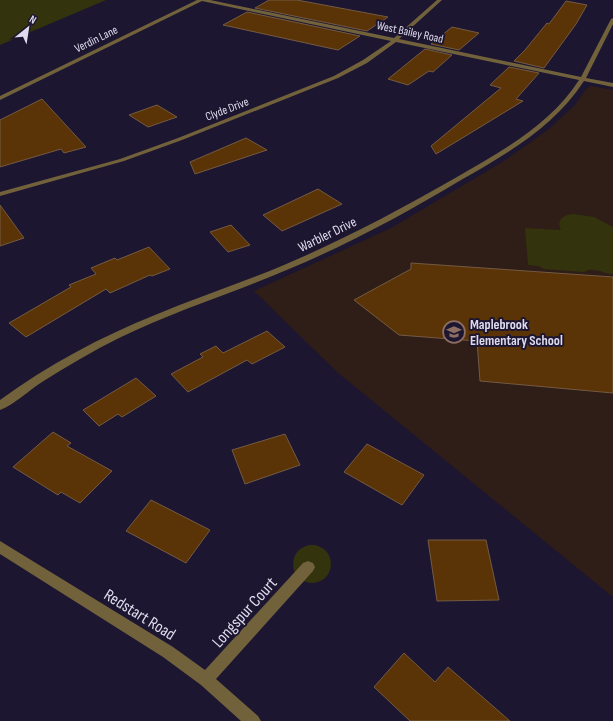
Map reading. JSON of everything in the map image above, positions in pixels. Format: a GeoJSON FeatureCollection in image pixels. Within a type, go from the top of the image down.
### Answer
{"type":"FeatureCollection","features":[{"type":"Feature","properties":{"kind":"street","name":"West Bailey Road"},"geometry":{"type":"LineString","coordinates":[[202,0],[613,85]]}},
{"type":"Feature","properties":{"kind":"street","name":"Verdin Lane"},"geometry":{"type":"LineString","coordinates":[[0,98],[202,0]]}},
{"type":"Feature","properties":{"kind":"street","name":"Clyde Drive"},"geometry":{"type":"LineString","coordinates":[[0,194],[122,160],[336,78],[370,59],[396,40],[440,0]]}},
{"type":"Feature","properties":{"kind":"street","name":"Warbler Drive"},"geometry":{"type":"LineString","coordinates":[[0,406],[41,378],[85,352],[158,317],[257,279],[321,252],[428,196],[497,157],[530,135],[561,107],[582,78],[613,19]]}},
{"type":"Feature","properties":{"kind":"street","name":"Redstart Road"},"geometry":{"type":"LineString","coordinates":[[0,547],[168,652],[206,680],[253,721]]}},
{"type":"Feature","properties":{"kind":"street","name":"Longspur Court"},"geometry":{"type":"LineString","coordinates":[[206,680],[308,567]]}},
{"type":"Feature","properties":{"kind":"shaded area"},"geometry":{"type":"Polygon","coordinates":[[[0,0],[106,0],[0,45],[0,0]]]}},
{"type":"Feature","properties":{"kind":"shaded area","name":"Maplebrook Elementary School"},"geometry":{"type":"Polygon","coordinates":[[[591,86],[613,90],[613,597],[337,372],[254,291],[391,228],[504,161],[549,129],[575,105],[586,89],[591,86]]]}},
{"type":"Feature","properties":{"kind":"shaded area"},"geometry":{"type":"Polygon","coordinates":[[[573,214],[594,217],[613,227],[613,274],[595,270],[588,270],[584,272],[544,269],[538,266],[528,265],[525,228],[561,230],[559,223],[561,219],[573,214]]]}},
{"type":"Feature","properties":{"kind":"shaded area"},"geometry":{"type":"Polygon","coordinates":[[[312,545],[325,551],[331,564],[325,577],[312,583],[299,577],[293,564],[299,551],[312,545]]]}},
{"type":"Feature","properties":{"kind":"building"},"geometry":{"type":"Polygon","coordinates":[[[269,0],[297,0],[388,17],[367,31],[255,8],[269,0]]]}},
{"type":"Feature","properties":{"kind":"building"},"geometry":{"type":"Polygon","coordinates":[[[566,1],[587,5],[576,24],[544,68],[514,61],[547,23],[549,24],[566,1]]]}},
{"type":"Feature","properties":{"kind":"building"},"geometry":{"type":"Polygon","coordinates":[[[247,12],[360,36],[338,50],[223,25],[247,12]]]}},
{"type":"Feature","properties":{"kind":"building"},"geometry":{"type":"Polygon","coordinates":[[[452,27],[479,33],[459,50],[431,44],[452,27]]]}},
{"type":"Feature","properties":{"kind":"building"},"geometry":{"type":"Polygon","coordinates":[[[425,49],[452,55],[433,72],[429,71],[408,85],[388,79],[425,49]]]}},
{"type":"Feature","properties":{"kind":"building"},"geometry":{"type":"Polygon","coordinates":[[[509,67],[539,73],[516,99],[523,101],[436,154],[431,146],[501,88],[490,85],[509,67]]]}},
{"type":"Feature","properties":{"kind":"building"},"geometry":{"type":"Polygon","coordinates":[[[42,99],[86,147],[64,153],[61,149],[0,167],[0,120],[42,99]]]}},
{"type":"Feature","properties":{"kind":"building"},"geometry":{"type":"Polygon","coordinates":[[[157,105],[177,117],[148,127],[129,115],[157,105]]]}},
{"type":"Feature","properties":{"kind":"building"},"geometry":{"type":"Polygon","coordinates":[[[246,138],[267,150],[195,174],[190,162],[246,138]]]}},
{"type":"Feature","properties":{"kind":"building"},"geometry":{"type":"Polygon","coordinates":[[[318,189],[342,204],[282,231],[263,215],[318,189]]]}},
{"type":"Feature","properties":{"kind":"building"},"geometry":{"type":"Polygon","coordinates":[[[0,205],[24,238],[0,246],[0,205]]]}},
{"type":"Feature","properties":{"kind":"building"},"geometry":{"type":"Polygon","coordinates":[[[231,225],[250,245],[228,252],[210,232],[231,225]]]}},
{"type":"Feature","properties":{"kind":"building"},"geometry":{"type":"Polygon","coordinates":[[[149,247],[170,269],[152,276],[150,275],[110,293],[106,289],[26,337],[9,323],[71,287],[69,285],[96,274],[91,268],[115,258],[117,260],[149,247]]]}},
{"type":"Feature","properties":{"kind":"building"},"geometry":{"type":"Polygon","coordinates":[[[411,263],[613,277],[613,393],[480,381],[477,341],[399,335],[354,300],[411,269],[411,263]]]}},
{"type":"Feature","properties":{"kind":"building"},"geometry":{"type":"Polygon","coordinates":[[[267,331],[285,347],[252,364],[247,360],[188,392],[171,374],[203,357],[200,354],[216,346],[223,353],[267,331]]]}},
{"type":"Feature","properties":{"kind":"building"},"geometry":{"type":"Polygon","coordinates":[[[136,378],[156,396],[122,417],[118,414],[99,426],[83,410],[136,378]]]}},
{"type":"Feature","properties":{"kind":"building"},"geometry":{"type":"Polygon","coordinates":[[[53,432],[71,443],[67,446],[112,471],[80,503],[61,492],[58,495],[13,467],[53,432]]]}},
{"type":"Feature","properties":{"kind":"building"},"geometry":{"type":"Polygon","coordinates":[[[285,434],[300,465],[245,484],[232,450],[285,434]]]}},
{"type":"Feature","properties":{"kind":"building"},"geometry":{"type":"Polygon","coordinates":[[[367,444],[424,475],[402,505],[344,472],[367,444]]]}},
{"type":"Feature","properties":{"kind":"building"},"geometry":{"type":"Polygon","coordinates":[[[151,500],[210,530],[186,563],[126,531],[151,500]]]}},
{"type":"Feature","properties":{"kind":"building"},"geometry":{"type":"Polygon","coordinates":[[[428,540],[486,540],[499,600],[437,601],[428,540]]]}},
{"type":"Feature","properties":{"kind":"building"},"geometry":{"type":"Polygon","coordinates":[[[404,653],[435,682],[448,667],[510,721],[410,721],[374,687],[404,653]]]}},
{"type":"Feature","properties":{"kind":"place","name":"Maplebrook Elementary School"},"geometry":{"type":"Point","coordinates":[454,332]}}]}
